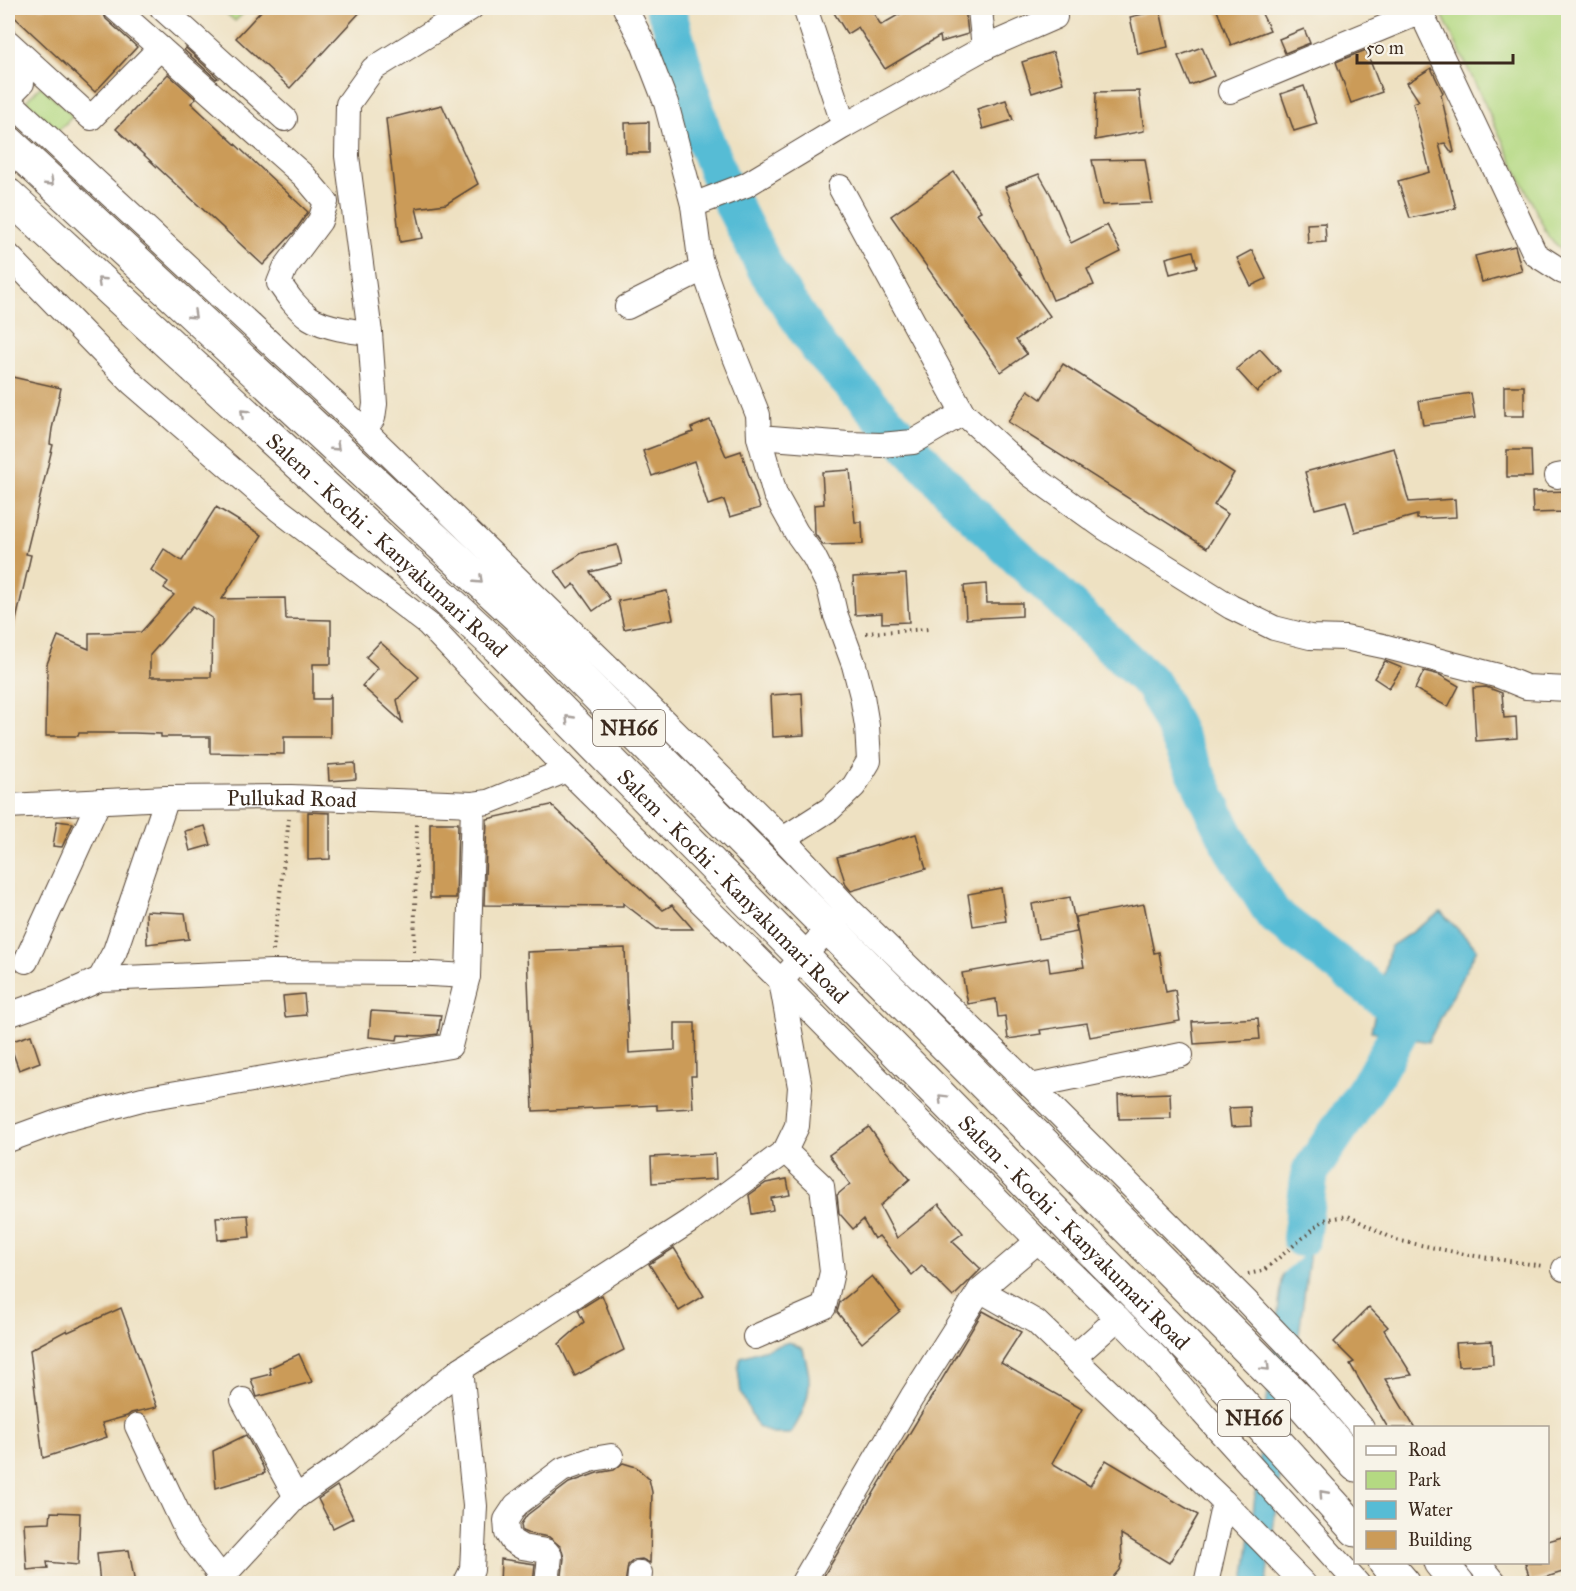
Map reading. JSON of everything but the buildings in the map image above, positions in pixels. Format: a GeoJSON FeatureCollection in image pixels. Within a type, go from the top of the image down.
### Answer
{"type":"FeatureCollection","features":[{"type":"Feature","properties":{"kind":"highway","name":"Salem - Kochi - Kanyakumari Road"},"geometry":{"type":"LineString","coordinates":[[8,142],[522,620],[838,918],[1232,1333],[1301,1402],[1354,1463]]}},
{"type":"Feature","properties":{"kind":"highway","name":"Salem - Kochi - Kanyakumari Road"},"geometry":{"type":"LineString","coordinates":[[8,195],[497,646],[1219,1379],[1354,1528]]}},
{"type":"Feature","properties":{"kind":"highway"},"geometry":{"type":"LineString","coordinates":[[1386,1564],[1404,1584]]}},
{"type":"Feature","properties":{"kind":"highway"},"geometry":{"type":"LineString","coordinates":[[1441,1564],[1458,1584]]}},
{"type":"Feature","properties":{"kind":"street"},"geometry":{"type":"LineString","coordinates":[[115,8],[304,176],[326,202],[320,221],[285,268],[279,283],[295,305],[312,319],[354,332],[370,333]]}},
{"type":"Feature","properties":{"kind":"street"},"geometry":{"type":"LineString","coordinates":[[162,8],[285,119]]}},
{"type":"Feature","properties":{"kind":"street"},"geometry":{"type":"LineString","coordinates":[[364,430],[373,418],[375,404],[370,333],[347,156],[348,104],[373,69],[471,8]]}},
{"type":"Feature","properties":{"kind":"street"},"geometry":{"type":"LineString","coordinates":[[625,8],[642,41],[701,202],[700,259],[758,415],[759,437],[775,494],[796,532],[814,557],[829,587],[862,696],[869,761],[855,786],[830,808],[783,839]]}},
{"type":"Feature","properties":{"kind":"street"},"geometry":{"type":"LineString","coordinates":[[984,8],[980,10],[984,48]]}},
{"type":"Feature","properties":{"kind":"street"},"geometry":{"type":"LineString","coordinates":[[1230,92],[1420,10],[1535,254],[1563,272],[1569,272]]}},
{"type":"Feature","properties":{"kind":"street"},"geometry":{"type":"LineString","coordinates":[[806,11],[844,126]]}},
{"type":"Feature","properties":{"kind":"street"},"geometry":{"type":"LineString","coordinates":[[701,202],[746,185],[844,126],[984,48],[1055,17]]}},
{"type":"Feature","properties":{"kind":"street"},"geometry":{"type":"LineString","coordinates":[[8,42],[91,118],[160,48]]}},
{"type":"Feature","properties":{"kind":"street"},"geometry":{"type":"LineString","coordinates":[[8,69],[22,83],[8,98],[364,430],[783,839],[838,918],[1031,1086],[1246,1301],[1313,1371],[1360,1426]]}},
{"type":"Feature","properties":{"kind":"street"},"geometry":{"type":"LineString","coordinates":[[840,187],[963,413],[1031,475],[1105,528],[1231,607],[1274,628],[1310,637],[1345,638],[1383,646],[1499,676],[1526,687],[1569,689]]}},
{"type":"Feature","properties":{"kind":"street"},"geometry":{"type":"LineString","coordinates":[[8,255],[132,382],[279,510],[428,624],[567,770],[781,981],[1038,1241],[1119,1318],[1358,1584]]}},
{"type":"Feature","properties":{"kind":"street"},"geometry":{"type":"LineString","coordinates":[[627,307],[704,269]]}},
{"type":"Feature","properties":{"kind":"street"},"geometry":{"type":"LineString","coordinates":[[759,437],[881,445],[914,442],[940,429],[963,413]]}},
{"type":"Feature","properties":{"kind":"street","name":"Pullukad Road"},"geometry":{"type":"LineString","coordinates":[[8,806],[167,798],[291,797],[472,804],[488,802],[567,770]]}},
{"type":"Feature","properties":{"kind":"street"},"geometry":{"type":"LineString","coordinates":[[100,979],[118,942],[167,798]]}},
{"type":"Feature","properties":{"kind":"street"},"geometry":{"type":"LineString","coordinates":[[26,961],[99,801]]}},
{"type":"Feature","properties":{"kind":"street"},"geometry":{"type":"LineString","coordinates":[[8,1140],[63,1120],[142,1099],[450,1046],[468,976],[472,804]]}},
{"type":"Feature","properties":{"kind":"street"},"geometry":{"type":"LineString","coordinates":[[781,981],[838,918]]}},
{"type":"Feature","properties":{"kind":"street"},"geometry":{"type":"LineString","coordinates":[[8,1014],[64,995],[100,979],[271,972],[413,973],[468,976]]}},
{"type":"Feature","properties":{"kind":"street"},"geometry":{"type":"LineString","coordinates":[[137,1426],[187,1532],[219,1580],[296,1497],[346,1462],[461,1369],[690,1221],[785,1151],[797,1126],[800,1087],[781,981]]}},
{"type":"Feature","properties":{"kind":"street"},"geometry":{"type":"LineString","coordinates":[[1031,1086],[1181,1055]]}},
{"type":"Feature","properties":{"kind":"street"},"geometry":{"type":"LineString","coordinates":[[755,1337],[824,1307],[832,1272],[822,1186],[785,1151]]}},
{"type":"Feature","properties":{"kind":"street"},"geometry":{"type":"LineString","coordinates":[[802,1584],[912,1397],[980,1290],[1038,1241]]}},
{"type":"Feature","properties":{"kind":"street"},"geometry":{"type":"LineString","coordinates":[[980,1290],[1036,1322],[1300,1578]]}},
{"type":"Feature","properties":{"kind":"street"},"geometry":{"type":"LineString","coordinates":[[1073,1358],[1119,1318]]}},
{"type":"Feature","properties":{"kind":"street"},"geometry":{"type":"LineString","coordinates":[[461,1369],[476,1506],[472,1570],[465,1584]]}},
{"type":"Feature","properties":{"kind":"street"},"geometry":{"type":"LineString","coordinates":[[243,1400],[296,1497]]}},
{"type":"Feature","properties":{"kind":"street"},"geometry":{"type":"LineString","coordinates":[[547,1584],[550,1556],[546,1551],[522,1547],[512,1541],[507,1533],[506,1520],[516,1506],[562,1470],[593,1459],[611,1456]]}},
{"type":"Feature","properties":{"kind":"street"},"geometry":{"type":"LineString","coordinates":[[1206,1584],[1230,1508]]}},
{"type":"Feature","properties":{"kind":"street"},"geometry":{"type":"LineString","coordinates":[[474,1533],[507,1533]]}},
{"type":"Feature","properties":{"kind":"street"},"geometry":{"type":"LineString","coordinates":[[1479,1564],[1496,1584]]}},
{"type":"Feature","properties":{"kind":"path"},"geometry":{"type":"LineString","coordinates":[[844,634],[928,629]]}},
{"type":"Feature","properties":{"kind":"path"},"geometry":{"type":"LineString","coordinates":[[271,972],[291,797]]}},
{"type":"Feature","properties":{"kind":"path"},"geometry":{"type":"LineString","coordinates":[[413,973],[418,803]]}},
{"type":"Feature","properties":{"kind":"path"},"geometry":{"type":"LineString","coordinates":[[1244,1275],[1263,1271],[1324,1220],[1342,1216],[1348,1216],[1396,1240],[1469,1255],[1567,1269]]}},
{"type":"Feature","properties":{"kind":"green space"},"geometry":{"type":"Polygon","coordinates":[[[220,8],[249,8],[235,21],[220,8]]]}},
{"type":"Feature","properties":{"kind":"green space"},"geometry":{"type":"Polygon","coordinates":[[[1439,8],[1568,8],[1568,255],[1549,238],[1439,8]]]}},
{"type":"Feature","properties":{"kind":"green space"},"geometry":{"type":"Polygon","coordinates":[[[41,86],[73,116],[58,131],[26,101],[41,86]]]}},
{"type":"Feature","properties":{"kind":"water"},"geometry":{"type":"Polygon","coordinates":[[[1441,912],[1477,949],[1428,1042],[1371,1031],[1390,947],[1441,912]]]}},
{"type":"Feature","properties":{"kind":"water"},"geometry":{"type":"Polygon","coordinates":[[[1319,1183],[1266,1583],[1244,1584],[1293,1193],[1319,1183]]]}},
{"type":"Feature","properties":{"kind":"water"},"geometry":{"type":"Polygon","coordinates":[[[789,1342],[803,1349],[809,1375],[808,1394],[798,1422],[790,1434],[773,1434],[757,1426],[741,1393],[738,1368],[741,1357],[789,1342]]]}},
{"type":"Feature","properties":{"kind":"pier"},"geometry":{"type":"Polygon","coordinates":[[[1319,1207],[1314,1245],[1280,1276],[1285,1237],[1319,1207]]]}},
{"type":"Feature","properties":{"kind":"waterway"},"geometry":{"type":"LineString","coordinates":[[664,8],[668,14],[704,137],[722,183],[767,271],[820,350],[969,511],[1154,686],[1233,850],[1273,914],[1407,1017],[1374,1077],[1310,1172],[1301,1238]]}}]}
